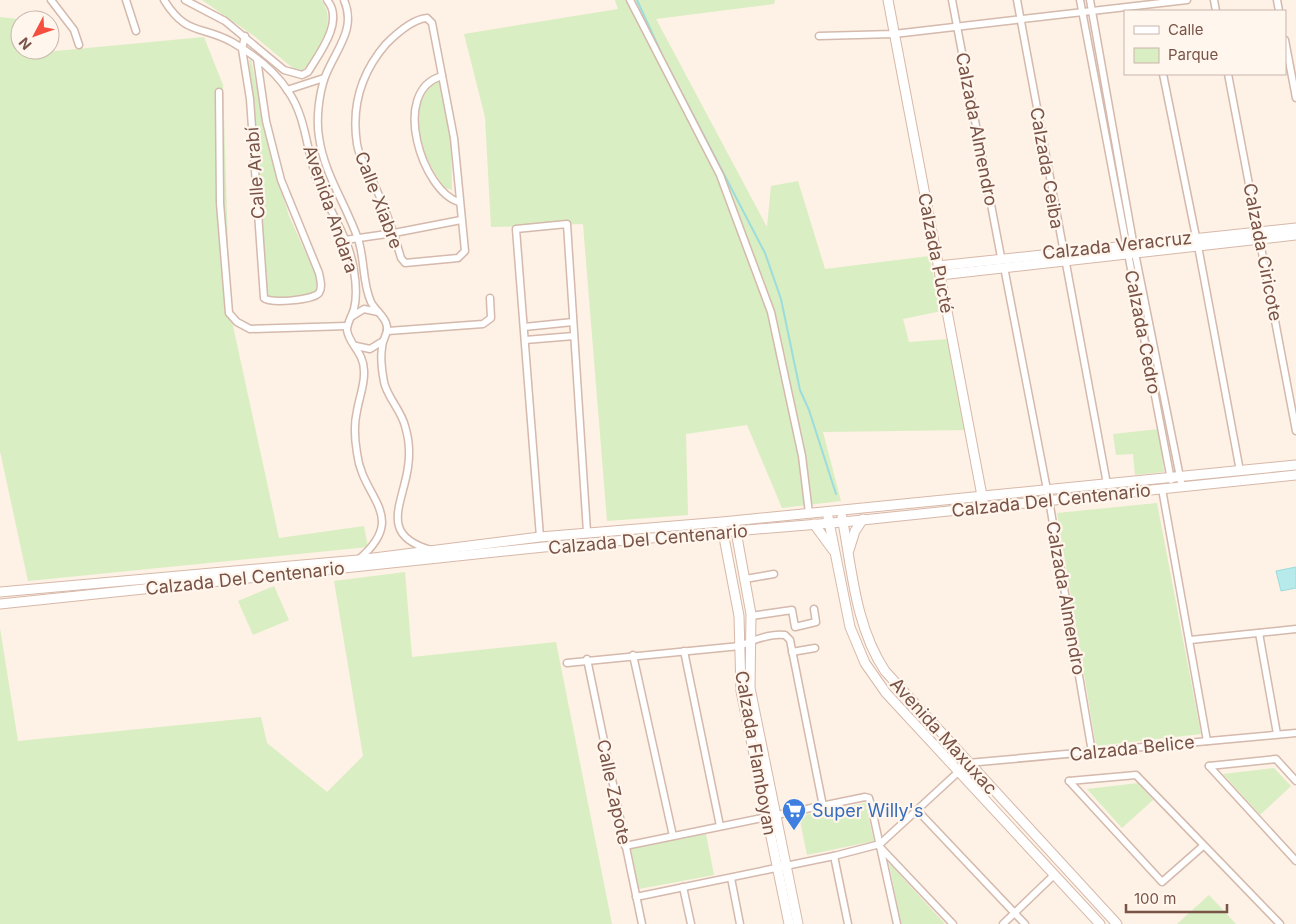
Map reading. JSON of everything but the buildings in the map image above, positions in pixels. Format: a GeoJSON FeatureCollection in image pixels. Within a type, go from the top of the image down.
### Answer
{"type":"FeatureCollection","features":[{"type":"Feature","properties":{"kind":"main road","name":"Calzada Pucté"},"geometry":{"type":"LineString","coordinates":[[888,0],[984,506]]}},
{"type":"Feature","properties":{"kind":"main road","name":"Calzada Veracruz"},"geometry":{"type":"LineString","coordinates":[[940,275],[1004,267],[1063,256],[1260,235],[1296,228]]}},
{"type":"Feature","properties":{"kind":"main road","name":"Calzada Veracruz"},"geometry":{"type":"LineString","coordinates":[[1260,235],[1296,235]]}},
{"type":"Feature","properties":{"kind":"main road","name":"Calzada Veracruz"},"geometry":{"type":"LineString","coordinates":[[938,266],[1001,257],[1063,256]]}},
{"type":"Feature","properties":{"kind":"main road","name":"Calzada Del Centenario"},"geometry":{"type":"LineString","coordinates":[[0,604],[337,565],[358,560],[540,537],[735,521],[1296,465]]}},
{"type":"Feature","properties":{"kind":"main road","name":"Calzada Del Centenario"},"geometry":{"type":"LineString","coordinates":[[0,592],[843,522],[984,506],[1296,476]]}},
{"type":"Feature","properties":{"kind":"main road","name":"Avenida Maxuxac"},"geometry":{"type":"LineString","coordinates":[[841,510],[858,603],[868,642],[885,671],[1117,924]]}},
{"type":"Feature","properties":{"kind":"main road","name":"Avenida Maxuxac"},"geometry":{"type":"LineString","coordinates":[[826,512],[852,634],[865,663],[886,692],[958,772],[1100,924]]}},
{"type":"Feature","properties":{"kind":"main road"},"geometry":{"type":"LineString","coordinates":[[848,553],[855,531],[864,519]]}},
{"type":"Feature","properties":{"kind":"main road","name":"Calzada Flamboyan"},"geometry":{"type":"LineString","coordinates":[[735,521],[751,616],[750,688],[781,866],[789,924]]}},
{"type":"Feature","properties":{"kind":"main road","name":"Calzada Flamboyan"},"geometry":{"type":"LineString","coordinates":[[722,522],[739,616],[741,691],[771,816]]}},
{"type":"Feature","properties":{"kind":"main road"},"geometry":{"type":"LineString","coordinates":[[814,524],[836,554]]}},
{"type":"Feature","properties":{"kind":"main road"},"geometry":{"type":"LineString","coordinates":[[846,605],[858,603]]}},
{"type":"Feature","properties":{"kind":"main road","name":"Calzada Flamboyan"},"geometry":{"type":"LineString","coordinates":[[781,866],[798,924]]}},
{"type":"Feature","properties":{"kind":"street"},"geometry":{"type":"LineString","coordinates":[[126,0],[136,32]]}},
{"type":"Feature","properties":{"kind":"street","name":"Avenida Andara"},"geometry":{"type":"LineString","coordinates":[[164,0],[181,23],[197,31],[230,41],[242,48],[257,59],[287,90],[302,119],[316,176],[345,240],[354,268],[356,286],[351,317],[347,326]]}},
{"type":"Feature","properties":{"kind":"street"},"geometry":{"type":"LineString","coordinates":[[186,0],[225,21],[284,70],[302,75],[308,72],[324,46],[332,28],[333,16],[327,0]]}},
{"type":"Feature","properties":{"kind":"street","name":"Avenida Andara"},"geometry":{"type":"LineString","coordinates":[[344,0],[347,8],[348,28],[324,78],[320,98],[319,136],[335,190],[358,237],[371,302],[385,318],[388,330]]}},
{"type":"Feature","properties":{"kind":"street"},"geometry":{"type":"LineString","coordinates":[[630,0],[720,175],[771,312],[802,456],[810,513]]}},
{"type":"Feature","properties":{"kind":"street","name":"Calzada Almendro"},"geometry":{"type":"LineString","coordinates":[[952,0],[1001,257]]}},
{"type":"Feature","properties":{"kind":"street","name":"Calzada Ceiba"},"geometry":{"type":"LineString","coordinates":[[1017,0],[1063,256],[1107,484]]}},
{"type":"Feature","properties":{"kind":"street","name":"Calzada Cedro"},"geometry":{"type":"LineString","coordinates":[[1080,0],[1177,487]]}},
{"type":"Feature","properties":{"kind":"street","name":"Calzada Cedro"},"geometry":{"type":"LineString","coordinates":[[1090,0],[1130,249]]}},
{"type":"Feature","properties":{"kind":"street"},"geometry":{"type":"LineString","coordinates":[[819,36],[894,34],[1092,11],[1149,8],[1187,0]]}},
{"type":"Feature","properties":{"kind":"street"},"geometry":{"type":"LineString","coordinates":[[55,1],[74,30],[78,45]]}},
{"type":"Feature","properties":{"kind":"street","name":"Calle Xiabre"},"geometry":{"type":"LineString","coordinates":[[442,76],[432,23],[427,18],[421,18],[399,32],[366,71],[360,91],[356,117],[357,144],[363,164],[377,190],[394,233],[401,258],[405,262],[463,256],[465,251],[460,220]]}},
{"type":"Feature","properties":{"kind":"street"},"geometry":{"type":"LineString","coordinates":[[242,48],[245,36]]}},
{"type":"Feature","properties":{"kind":"street"},"geometry":{"type":"LineString","coordinates":[[1286,45],[1296,98]]}},
{"type":"Feature","properties":{"kind":"street","name":"Calle Arabí"},"geometry":{"type":"LineString","coordinates":[[242,48],[250,92],[264,298],[272,302],[312,298],[318,294],[321,287],[314,260],[294,215],[273,151],[266,121],[257,59]]}},
{"type":"Feature","properties":{"kind":"street"},"geometry":{"type":"LineString","coordinates":[[1163,75],[1240,470]]}},
{"type":"Feature","properties":{"kind":"street","name":"Calzada Ciricote"},"geometry":{"type":"LineString","coordinates":[[1228,75],[1296,431]]}},
{"type":"Feature","properties":{"kind":"street"},"geometry":{"type":"LineString","coordinates":[[345,240],[460,220],[459,202],[454,138],[442,76],[426,86],[420,96],[413,120],[414,136],[438,186],[451,200],[459,202]]}},
{"type":"Feature","properties":{"kind":"street"},"geometry":{"type":"LineString","coordinates":[[287,90],[324,78]]}},
{"type":"Feature","properties":{"kind":"street"},"geometry":{"type":"LineString","coordinates":[[219,92],[220,203],[229,313],[237,322],[250,329],[347,326],[350,339],[364,360],[364,373],[356,414],[357,454],[362,472],[381,512],[381,530],[370,550],[358,560]]}},
{"type":"Feature","properties":{"kind":"street"},"geometry":{"type":"LineString","coordinates":[[540,537],[516,229],[566,224],[587,532]]}},
{"type":"Feature","properties":{"kind":"street","name":"Calzada Almendro"},"geometry":{"type":"LineString","coordinates":[[1004,267],[1049,500],[1092,752]]}},
{"type":"Feature","properties":{"kind":"street"},"geometry":{"type":"LineString","coordinates":[[432,550],[411,542],[403,534],[399,524],[397,511],[408,466],[408,446],[405,425],[385,384],[382,346],[388,330],[483,324],[491,318],[490,298]]}},
{"type":"Feature","properties":{"kind":"street"},"geometry":{"type":"LineString","coordinates":[[351,317],[364,309],[379,312]]}},
{"type":"Feature","properties":{"kind":"street"},"geometry":{"type":"LineString","coordinates":[[524,327],[573,322]]}},
{"type":"Feature","properties":{"kind":"street"},"geometry":{"type":"LineString","coordinates":[[525,340],[574,336]]}},
{"type":"Feature","properties":{"kind":"street"},"geometry":{"type":"LineString","coordinates":[[355,345],[370,349],[384,341]]}},
{"type":"Feature","properties":{"kind":"street"},"geometry":{"type":"LineString","coordinates":[[1162,489],[1207,741]]}},
{"type":"Feature","properties":{"kind":"street"},"geometry":{"type":"LineString","coordinates":[[745,579],[774,574]]}},
{"type":"Feature","properties":{"kind":"street"},"geometry":{"type":"LineString","coordinates":[[751,616],[792,610],[795,627],[816,622],[814,609]]}},
{"type":"Feature","properties":{"kind":"street"},"geometry":{"type":"LineString","coordinates":[[1190,640],[1296,629]]}},
{"type":"Feature","properties":{"kind":"street"},"geometry":{"type":"LineString","coordinates":[[1259,632],[1277,734]]}},
{"type":"Feature","properties":{"kind":"street"},"geometry":{"type":"LineString","coordinates":[[567,663],[633,655],[740,646],[779,634],[785,635],[790,640],[823,806]]}},
{"type":"Feature","properties":{"kind":"street"},"geometry":{"type":"LineString","coordinates":[[792,652],[815,648]]}},
{"type":"Feature","properties":{"kind":"street"},"geometry":{"type":"LineString","coordinates":[[684,651],[720,826]]}},
{"type":"Feature","properties":{"kind":"street"},"geometry":{"type":"LineString","coordinates":[[633,655],[673,836]]}},
{"type":"Feature","properties":{"kind":"street","name":"Calle Zapote"},"geometry":{"type":"LineString","coordinates":[[587,660],[642,924]]}},
{"type":"Feature","properties":{"kind":"street","name":"Calzada Belice"},"geometry":{"type":"LineString","coordinates":[[968,763],[1296,733]]}},
{"type":"Feature","properties":{"kind":"street"},"geometry":{"type":"LineString","coordinates":[[1296,781],[1276,759],[1209,766],[1296,861]]}},
{"type":"Feature","properties":{"kind":"street"},"geometry":{"type":"LineString","coordinates":[[636,897],[880,845],[968,763]]}},
{"type":"Feature","properties":{"kind":"street"},"geometry":{"type":"LineString","coordinates":[[1202,846],[1162,882],[1069,780],[1136,775],[1202,846],[1280,924]]}},
{"type":"Feature","properties":{"kind":"street"},"geometry":{"type":"LineString","coordinates":[[625,846],[865,797],[869,798],[897,924]]}},
{"type":"Feature","properties":{"kind":"street"},"geometry":{"type":"LineString","coordinates":[[917,810],[1024,924]]}},
{"type":"Feature","properties":{"kind":"street"},"geometry":{"type":"LineString","coordinates":[[880,845],[953,924]]}},
{"type":"Feature","properties":{"kind":"street"},"geometry":{"type":"LineString","coordinates":[[834,856],[848,924]]}},
{"type":"Feature","properties":{"kind":"street"},"geometry":{"type":"LineString","coordinates":[[1002,924],[1054,875]]}},
{"type":"Feature","properties":{"kind":"street"},"geometry":{"type":"LineString","coordinates":[[730,878],[740,924]]}},
{"type":"Feature","properties":{"kind":"street"},"geometry":{"type":"LineString","coordinates":[[683,887],[691,924]]}},
{"type":"Feature","properties":{"kind":"green space"},"geometry":{"type":"Polygon","coordinates":[[[202,0],[321,0],[326,8],[328,17],[327,27],[315,57],[301,71],[294,69],[254,36],[202,0]]]}},
{"type":"Feature","properties":{"kind":"green space"},"geometry":{"type":"Polygon","coordinates":[[[615,0],[775,0],[774,4],[656,19],[767,227],[771,186],[798,181],[825,269],[929,256],[942,311],[903,319],[909,342],[948,339],[969,430],[823,432],[841,501],[782,508],[747,425],[686,434],[688,515],[607,521],[583,224],[491,227],[485,117],[464,34],[618,9],[615,0]]]}},
{"type":"Feature","properties":{"kind":"green space"},"geometry":{"type":"Polygon","coordinates":[[[0,17],[10,18],[10,60],[60,60],[60,51],[204,37],[223,85],[230,312],[279,538],[364,526],[368,547],[28,581],[0,451],[0,17]]]}},
{"type":"Feature","properties":{"kind":"green space"},"geometry":{"type":"Polygon","coordinates":[[[249,60],[251,60],[273,162],[289,216],[318,280],[316,290],[309,295],[273,300],[266,295],[249,60]]]}},
{"type":"Feature","properties":{"kind":"green space"},"geometry":{"type":"Polygon","coordinates":[[[435,81],[440,82],[451,138],[452,190],[445,188],[436,175],[428,162],[418,135],[417,121],[419,108],[425,94],[435,81]]]}},
{"type":"Feature","properties":{"kind":"green space"},"geometry":{"type":"Polygon","coordinates":[[[1159,429],[1164,472],[1135,475],[1133,454],[1116,455],[1113,434],[1159,429]]]}},
{"type":"Feature","properties":{"kind":"green space"},"geometry":{"type":"Polygon","coordinates":[[[1157,503],[1201,734],[1096,746],[1057,513],[1157,503]]]}},
{"type":"Feature","properties":{"kind":"green space"},"geometry":{"type":"Polygon","coordinates":[[[405,572],[412,657],[556,642],[612,924],[0,924],[0,628],[18,741],[261,717],[267,743],[327,792],[363,756],[334,581],[405,572]]]}},
{"type":"Feature","properties":{"kind":"green space"},"geometry":{"type":"Polygon","coordinates":[[[274,586],[289,620],[253,635],[238,601],[274,586]]]}},
{"type":"Feature","properties":{"kind":"green space"},"geometry":{"type":"Polygon","coordinates":[[[1274,768],[1291,786],[1260,815],[1223,774],[1274,768]]]}},
{"type":"Feature","properties":{"kind":"green space"},"geometry":{"type":"Polygon","coordinates":[[[1138,783],[1153,800],[1122,828],[1087,789],[1138,783]]]}},
{"type":"Feature","properties":{"kind":"green space"},"geometry":{"type":"Polygon","coordinates":[[[865,803],[874,841],[807,855],[799,816],[865,803]]]}},
{"type":"Feature","properties":{"kind":"green space"},"geometry":{"type":"Polygon","coordinates":[[[706,834],[714,875],[639,889],[631,849],[706,834]]]}},
{"type":"Feature","properties":{"kind":"green space"},"geometry":{"type":"Polygon","coordinates":[[[889,863],[945,924],[901,924],[889,863]]]}},
{"type":"Feature","properties":{"kind":"green space"},"geometry":{"type":"Polygon","coordinates":[[[1209,895],[1236,924],[1177,924],[1209,895]]]}},
{"type":"Feature","properties":{"kind":"water"},"geometry":{"type":"Polygon","coordinates":[[[1296,567],[1296,588],[1281,591],[1276,571],[1296,567]]]}},
{"type":"Feature","properties":{"kind":"waterway"},"geometry":{"type":"LineString","coordinates":[[637,0],[664,59],[765,253],[781,299],[800,390],[809,410],[836,494]]}},
{"type":"Feature","properties":{"kind":"place","name":"Super Willy's"},"geometry":{"type":"Point","coordinates":[794,831]}}]}
